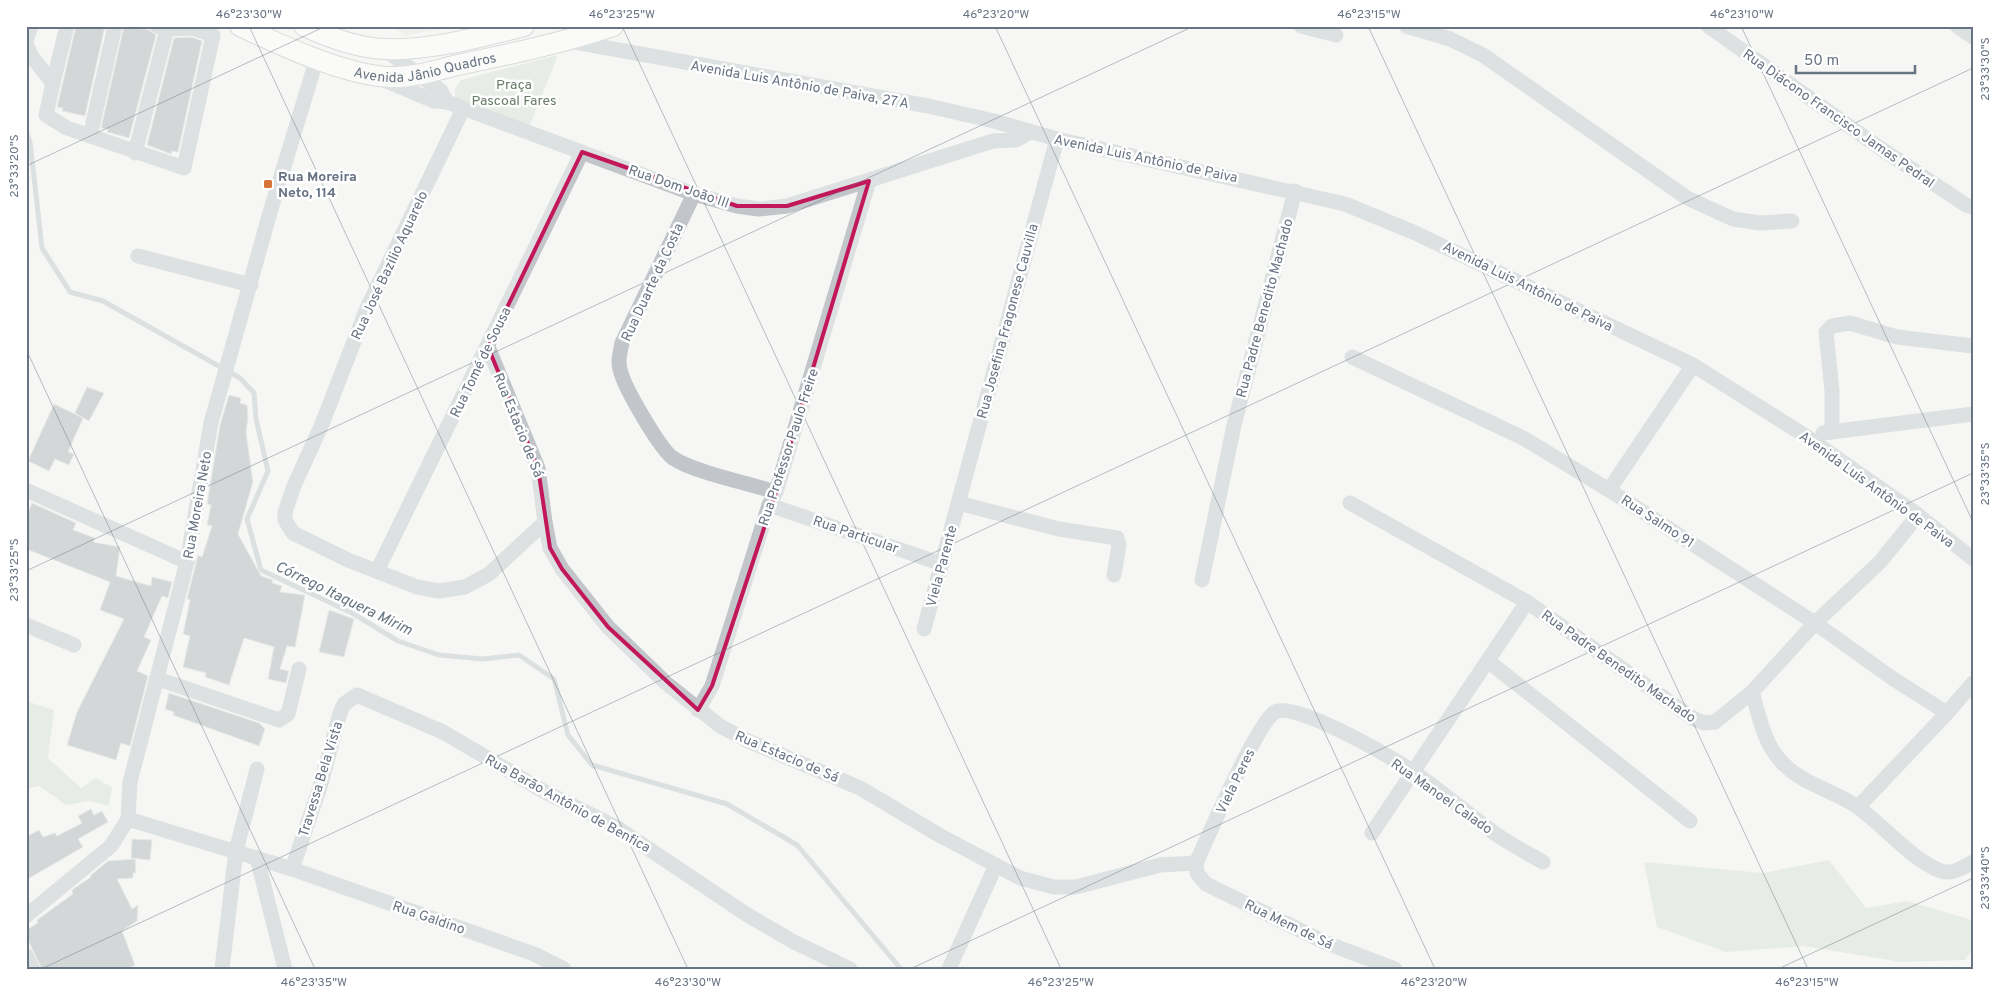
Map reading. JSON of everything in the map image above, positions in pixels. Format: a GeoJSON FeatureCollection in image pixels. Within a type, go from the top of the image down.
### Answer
{"type":"FeatureCollection","features":[{"type":"Feature","properties":{"kind":"main road","name":"Avenida Jânio Quadros"},"geometry":{"type":"LineString","coordinates":[[240,26],[316,58],[375,76],[392,78],[418,74],[569,40],[613,26]]}},
{"type":"Feature","properties":{"kind":"main road","name":"Avenida Jânio Quadros"},"geometry":{"type":"LineString","coordinates":[[304,26],[325,36],[384,49],[435,45],[524,26]]}},
{"type":"Feature","properties":{"kind":"street"},"geometry":{"type":"LineString","coordinates":[[31,26],[26,42],[32,57],[53,83]]}},
{"type":"Feature","properties":{"kind":"street"},"geometry":{"type":"LineString","coordinates":[[67,26],[46,115],[67,128],[135,153],[184,168],[213,35],[192,28],[162,28],[135,153]]}},
{"type":"Feature","properties":{"kind":"street"},"geometry":{"type":"LineString","coordinates":[[90,136],[115,26]]}},
{"type":"Feature","properties":{"kind":"street"},"geometry":{"type":"LineString","coordinates":[[1301,26],[1336,35]]}},
{"type":"Feature","properties":{"kind":"street"},"geometry":{"type":"LineString","coordinates":[[1406,26],[1450,39],[1483,55],[1687,198],[1734,219],[1760,223],[1792,221]]}},
{"type":"Feature","properties":{"kind":"street"},"geometry":{"type":"LineString","coordinates":[[1957,26],[1973,37]]}},
{"type":"Feature","properties":{"kind":"street","name":"Rua Diácono Francisco Jamas Pedral"},"geometry":{"type":"LineString","coordinates":[[1711,27],[1880,148],[1973,207]]}},
{"type":"Feature","properties":{"kind":"street","name":"Avenida Luis Antônio de Paiva, 27 A"},"geometry":{"type":"LineString","coordinates":[[569,40],[928,106],[994,121],[1030,132]]}},
{"type":"Feature","properties":{"kind":"street","name":"Rua Dom João III"},"geometry":{"type":"LineString","coordinates":[[384,49],[441,91],[447,102]]}},
{"type":"Feature","properties":{"kind":"street","name":"Rua Moreira Neto"},"geometry":{"type":"LineString","coordinates":[[26,916],[111,846],[128,819],[130,782],[187,562],[211,423],[270,209],[316,58]]}},
{"type":"Feature","properties":{"kind":"street","name":"Rua Dom João III"},"geometry":{"type":"LineString","coordinates":[[375,76],[434,101],[447,102],[694,194],[737,206],[768,208],[787,206],[993,141],[1016,140],[1030,132]]}},
{"type":"Feature","properties":{"kind":"street","name":"Rua José Bazilio Aquarelo"},"geometry":{"type":"LineString","coordinates":[[377,571],[293,533],[288,527],[285,512],[294,486],[322,424],[367,308],[462,109]]}},
{"type":"Feature","properties":{"kind":"street","name":"Avenida Luis Antônio de Paiva"},"geometry":{"type":"LineString","coordinates":[[1030,132],[1057,140],[1295,191],[1344,204],[1414,232],[1693,365],[1804,435],[1918,515],[1973,559]]}},
{"type":"Feature","properties":{"kind":"street","name":"Rua Josefina Fragonese Cauvilla"},"geometry":{"type":"LineString","coordinates":[[958,503],[1057,140]]}},
{"type":"Feature","properties":{"kind":"street","name":"Rua Tomé de Sousa"},"geometry":{"type":"LineString","coordinates":[[377,571],[582,152]]}},
{"type":"Feature","properties":{"kind":"street","name":"Rua Professor Paulo Freire"},"geometry":{"type":"LineString","coordinates":[[698,710],[712,686],[718,669],[869,181]]}},
{"type":"Feature","properties":{"kind":"street","name":"Rua Padre Benedito Machado"},"geometry":{"type":"LineString","coordinates":[[1202,580],[1234,425],[1295,191]]}},
{"type":"Feature","properties":{"kind":"street","name":"Rua Duarte da Costa"},"geometry":{"type":"LineString","coordinates":[[694,194],[622,343],[618,358],[620,373],[650,427],[673,458],[772,499]]}},
{"type":"Feature","properties":{"kind":"street"},"geometry":{"type":"LineString","coordinates":[[138,256],[250,285]]}},
{"type":"Feature","properties":{"kind":"street"},"geometry":{"type":"LineString","coordinates":[[1832,432],[1832,391],[1826,332],[1832,326],[1850,323],[1897,337],[1973,346]]}},
{"type":"Feature","properties":{"kind":"street","name":"Rua Estacio de Sá"},"geometry":{"type":"LineString","coordinates":[[488,347],[538,468],[544,522],[550,548],[562,569],[589,605],[626,644],[698,710],[720,726],[748,741],[860,788],[939,835],[1020,878],[1054,887],[1076,887],[1160,865],[1196,863]]}},
{"type":"Feature","properties":{"kind":"street","name":"Rua Salmo 91"},"geometry":{"type":"LineString","coordinates":[[1352,357],[1523,438],[1609,490],[1815,623],[1892,678],[1948,714]]}},
{"type":"Feature","properties":{"kind":"street"},"geometry":{"type":"LineString","coordinates":[[1609,490],[1693,365]]}},
{"type":"Feature","properties":{"kind":"street"},"geometry":{"type":"LineString","coordinates":[[1804,435],[1973,414]]}},
{"type":"Feature","properties":{"kind":"street"},"geometry":{"type":"LineString","coordinates":[[26,490],[187,562]]}},
{"type":"Feature","properties":{"kind":"street","name":"Rua Particular"},"geometry":{"type":"LineString","coordinates":[[772,499],[942,564]]}},
{"type":"Feature","properties":{"kind":"street"},"geometry":{"type":"LineString","coordinates":[[958,503],[1059,529],[1117,538],[1119,545],[1114,575]]}},
{"type":"Feature","properties":{"kind":"street","name":"Viela Parente"},"geometry":{"type":"LineString","coordinates":[[924,629],[958,503]]}},
{"type":"Feature","properties":{"kind":"street","name":"Rua Padre Benedito Machado"},"geometry":{"type":"LineString","coordinates":[[1350,503],[1527,602],[1694,719],[1704,724],[1715,722],[1752,692],[1815,623],[1880,562],[1918,515]]}},
{"type":"Feature","properties":{"kind":"street"},"geometry":{"type":"LineString","coordinates":[[377,571],[417,587],[439,591],[464,586],[489,574],[544,522]]}},
{"type":"Feature","properties":{"kind":"street"},"geometry":{"type":"LineString","coordinates":[[1372,833],[1527,602]]}},
{"type":"Feature","properties":{"kind":"street"},"geometry":{"type":"LineString","coordinates":[[26,625],[74,645]]}},
{"type":"Feature","properties":{"kind":"street"},"geometry":{"type":"LineString","coordinates":[[1488,661],[1690,821]]}},
{"type":"Feature","properties":{"kind":"street"},"geometry":{"type":"LineString","coordinates":[[158,679],[279,720],[288,714],[299,670]]}},
{"type":"Feature","properties":{"kind":"street"},"geometry":{"type":"LineString","coordinates":[[1858,807],[1948,714],[1973,683]]}},
{"type":"Feature","properties":{"kind":"street"},"geometry":{"type":"LineString","coordinates":[[1752,692],[1768,744],[1791,772],[1858,807],[1925,862],[1943,872],[1960,870],[1973,862]]}},
{"type":"Feature","properties":{"kind":"street","name":"Travessa Bela Vista"},"geometry":{"type":"LineString","coordinates":[[292,869],[320,787],[340,714],[344,704],[357,695]]}},
{"type":"Feature","properties":{"kind":"street","name":"Rua Barão Antônio de Benfica"},"geometry":{"type":"LineString","coordinates":[[357,695],[443,732],[545,792],[616,827],[746,914],[794,942],[850,969]]}},
{"type":"Feature","properties":{"kind":"street","name":"Rua Manoel Calado"},"geometry":{"type":"LineString","coordinates":[[1284,709],[1305,715],[1352,737],[1414,773],[1501,838],[1543,862]]}},
{"type":"Feature","properties":{"kind":"street","name":"Viela Peres"},"geometry":{"type":"LineString","coordinates":[[1196,863],[1244,762],[1268,719],[1277,710],[1284,709]]}},
{"type":"Feature","properties":{"kind":"street"},"geometry":{"type":"LineString","coordinates":[[222,969],[236,851],[257,769]]}},
{"type":"Feature","properties":{"kind":"street","name":"Rua Galdino"},"geometry":{"type":"LineString","coordinates":[[128,819],[292,869],[534,954],[564,969]]}},
{"type":"Feature","properties":{"kind":"street"},"geometry":{"type":"LineString","coordinates":[[257,858],[284,969]]}},
{"type":"Feature","properties":{"kind":"street","name":"Rua Mem de Sá"},"geometry":{"type":"LineString","coordinates":[[1196,863],[1197,872],[1206,884],[1324,942],[1396,969]]}},
{"type":"Feature","properties":{"kind":"street"},"geometry":{"type":"LineString","coordinates":[[949,969],[996,865]]}},
{"type":"Feature","properties":{"kind":"street"},"geometry":{"type":"LineString","coordinates":[[26,955],[33,969]]}},
{"type":"Feature","properties":{"kind":"highlighted area"},"geometry":{"type":"Polygon","coordinates":[[[582,152],[737,206],[787,206],[869,181],[776,492],[712,686],[698,710],[608,627],[562,569],[550,548],[538,468],[488,347],[582,152]]]}},
{"type":"Feature","properties":{"kind":"shaded area"},"geometry":{"type":"Polygon","coordinates":[[[393,26],[455,26],[405,36],[393,26]]]}},
{"type":"Feature","properties":{"kind":"green space","name":"Praça Pascoal Fares"},"geometry":{"type":"Polygon","coordinates":[[[558,55],[530,125],[455,99],[455,89],[461,80],[558,55]]]}},
{"type":"Feature","properties":{"kind":"green space"},"geometry":{"type":"Polygon","coordinates":[[[26,701],[54,710],[48,758],[81,788],[96,778],[112,788],[109,806],[91,801],[66,805],[39,786],[26,789],[26,701]]]}},
{"type":"Feature","properties":{"kind":"green space"},"geometry":{"type":"Polygon","coordinates":[[[1829,860],[1866,908],[1907,901],[1969,919],[1973,922],[1973,948],[1965,960],[1901,962],[1804,946],[1726,952],[1657,927],[1644,862],[1763,873],[1829,860]]]}},
{"type":"Feature","properties":{"kind":"building"},"geometry":{"type":"Polygon","coordinates":[[[76,26],[105,26],[85,116],[62,111],[63,108],[57,107],[76,26]]]}},
{"type":"Feature","properties":{"kind":"building"},"geometry":{"type":"Polygon","coordinates":[[[124,26],[149,30],[156,35],[129,138],[107,132],[108,129],[101,128],[124,26]]]}},
{"type":"Feature","properties":{"kind":"building"},"geometry":{"type":"Polygon","coordinates":[[[191,37],[202,41],[178,152],[172,151],[171,154],[147,145],[174,38],[191,37]]]}},
{"type":"Feature","properties":{"kind":"building"},"geometry":{"type":"Polygon","coordinates":[[[87,387],[104,393],[89,421],[75,413],[87,387]]]}},
{"type":"Feature","properties":{"kind":"building"},"geometry":{"type":"Polygon","coordinates":[[[229,395],[241,398],[240,403],[247,405],[246,432],[253,482],[238,534],[261,576],[273,580],[272,583],[282,586],[280,592],[305,595],[295,647],[287,646],[280,669],[289,671],[286,683],[268,679],[274,647],[244,638],[229,685],[205,677],[206,673],[183,667],[190,636],[183,634],[190,600],[187,599],[198,555],[202,557],[212,526],[207,525],[211,505],[207,504],[220,425],[229,395]]]}},
{"type":"Feature","properties":{"kind":"building"},"geometry":{"type":"Polygon","coordinates":[[[54,404],[83,418],[68,452],[74,454],[69,465],[55,459],[49,471],[28,461],[54,404]]]}},
{"type":"Feature","properties":{"kind":"building"},"geometry":{"type":"Polygon","coordinates":[[[32,503],[76,523],[73,530],[95,538],[93,542],[120,547],[116,576],[151,586],[152,577],[172,582],[168,598],[162,596],[144,637],[151,640],[137,671],[148,676],[130,746],[121,743],[116,760],[67,745],[77,712],[124,619],[100,610],[110,582],[26,549],[26,517],[32,503]]]}},
{"type":"Feature","properties":{"kind":"building"},"geometry":{"type":"Polygon","coordinates":[[[329,610],[354,619],[344,657],[319,652],[329,610]]]}},
{"type":"Feature","properties":{"kind":"building"},"geometry":{"type":"Polygon","coordinates":[[[169,693],[259,723],[265,729],[259,746],[173,715],[174,712],[165,709],[169,693]]]}},
{"type":"Feature","properties":{"kind":"building"},"geometry":{"type":"Polygon","coordinates":[[[91,809],[94,815],[102,811],[108,822],[78,839],[83,847],[26,880],[26,837],[39,830],[43,837],[55,833],[57,836],[82,823],[78,816],[91,809]]]}},
{"type":"Feature","properties":{"kind":"building"},"geometry":{"type":"Polygon","coordinates":[[[132,839],[152,840],[150,860],[131,858],[132,839]]]}},
{"type":"Feature","properties":{"kind":"building"},"geometry":{"type":"Polygon","coordinates":[[[135,859],[136,873],[133,873],[133,878],[117,879],[132,909],[138,905],[137,921],[122,931],[135,965],[126,969],[42,969],[26,936],[26,930],[38,923],[37,920],[73,894],[72,890],[91,877],[108,861],[135,859]]]}},
{"type":"Feature","properties":{"kind":"waterway","name":"Córrego Itaquera Mirim"},"geometry":{"type":"LineString","coordinates":[[26,131],[30,142],[42,248],[70,292],[103,301],[240,378],[254,393],[256,419],[268,471],[247,519],[261,570],[352,613],[398,641],[439,655],[483,659],[519,655],[554,679],[568,735],[592,765],[727,804],[797,845],[901,969]]}},
{"type":"Feature","properties":{"kind":"place","name":"Rua Moreira Neto, 114"},"geometry":{"type":"Point","coordinates":[268,184]}}]}
